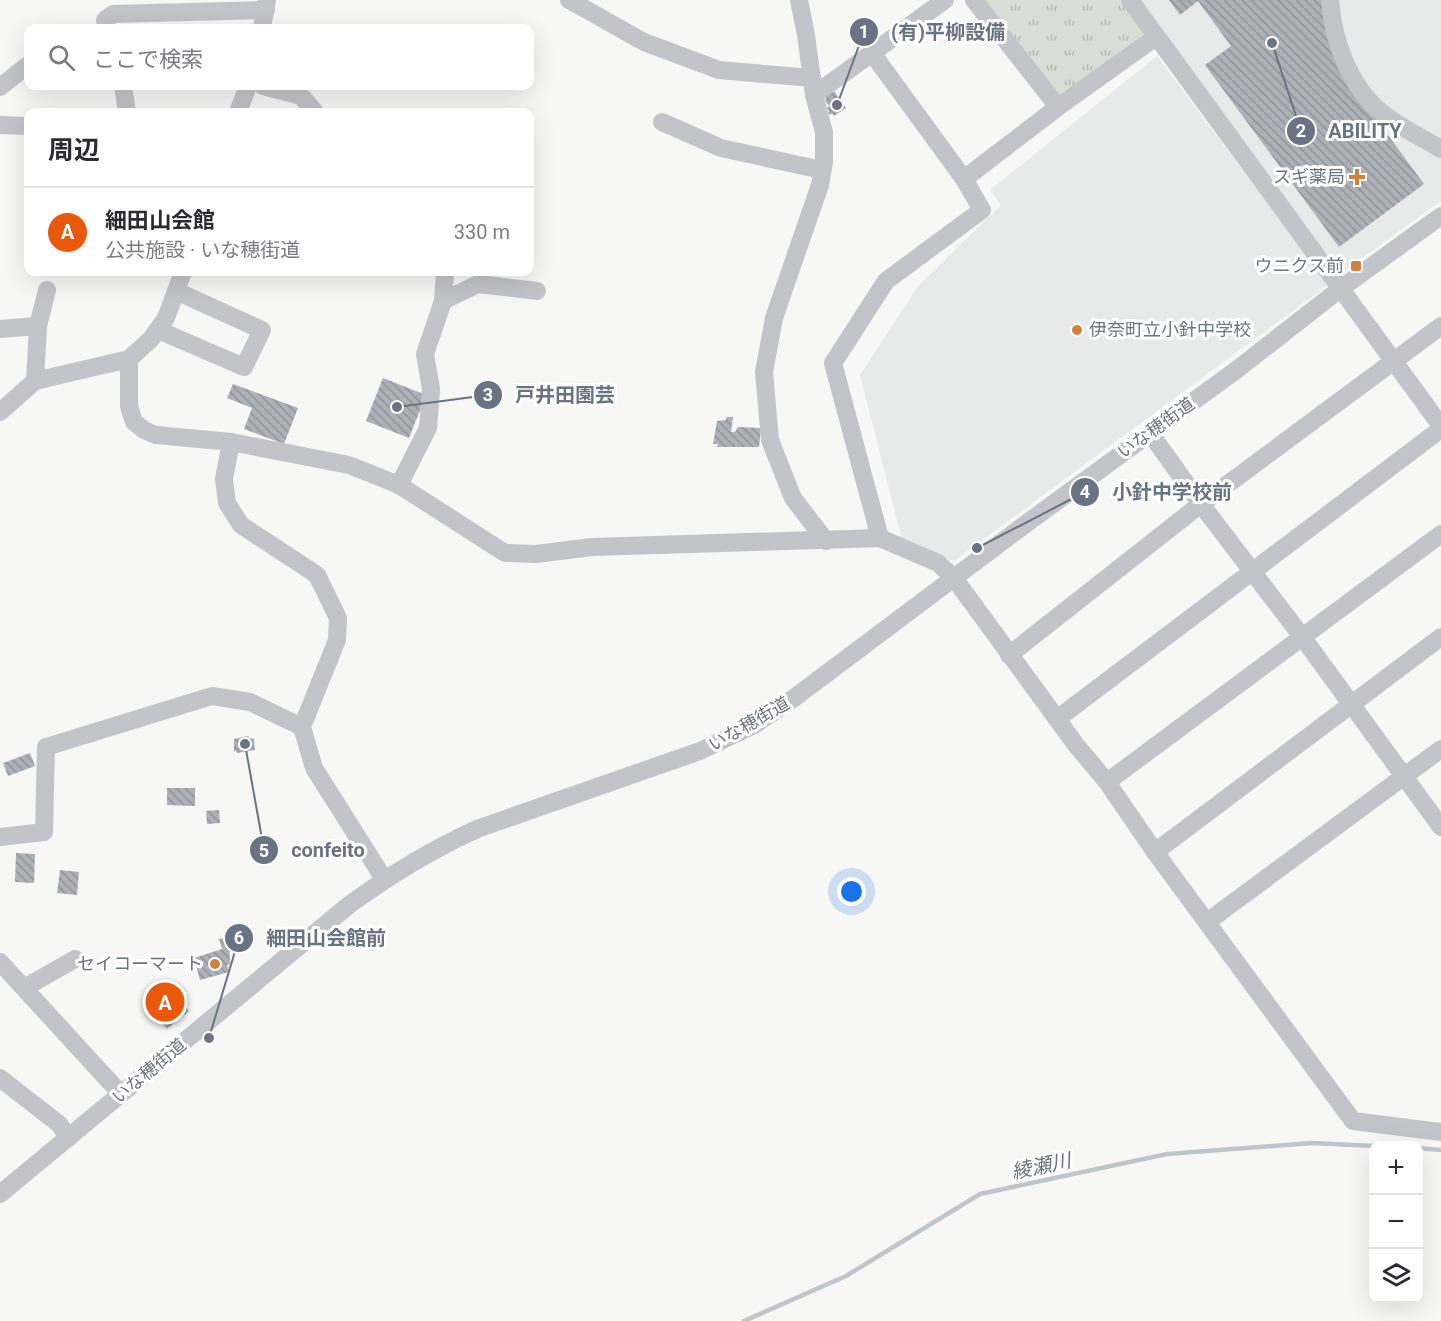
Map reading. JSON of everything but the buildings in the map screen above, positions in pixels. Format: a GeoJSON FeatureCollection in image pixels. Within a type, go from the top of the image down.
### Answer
{"type":"FeatureCollection","features":[{"type":"Feature","properties":{"kind":"street"},"geometry":{"type":"LineString","coordinates":[[569,0],[644,42],[719,70],[813,87],[872,53],[945,0]]}},
{"type":"Feature","properties":{"kind":"street"},"geometry":{"type":"LineString","coordinates":[[800,0],[813,87],[824,132],[822,170],[820,185],[774,318],[764,372],[770,440],[793,498],[826,541]]}},
{"type":"Feature","properties":{"kind":"street"},"geometry":{"type":"LineString","coordinates":[[974,0],[1058,107]]}},
{"type":"Feature","properties":{"kind":"street"},"geometry":{"type":"LineString","coordinates":[[1057,719],[1254,572],[1441,428],[1130,0]]}},
{"type":"Feature","properties":{"kind":"street"},"geometry":{"type":"LineString","coordinates":[[1330,0],[1336,35],[1345,62],[1362,90],[1380,111],[1402,127],[1441,149]]}},
{"type":"Feature","properties":{"kind":"street"},"geometry":{"type":"LineString","coordinates":[[103,24],[113,14],[267,5],[263,24]]}},
{"type":"Feature","properties":{"kind":"street"},"geometry":{"type":"LineString","coordinates":[[964,179],[1058,107],[1156,37]]}},
{"type":"Feature","properties":{"kind":"street"},"geometry":{"type":"LineString","coordinates":[[872,53],[964,179],[982,210],[886,281],[833,363],[880,538]]}},
{"type":"Feature","properties":{"kind":"street"},"geometry":{"type":"LineString","coordinates":[[0,87],[24,68]]}},
{"type":"Feature","properties":{"kind":"street"},"geometry":{"type":"LineString","coordinates":[[124,90],[126,108]]}},
{"type":"Feature","properties":{"kind":"street"},"geometry":{"type":"LineString","coordinates":[[240,108],[246,90]]}},
{"type":"Feature","properties":{"kind":"street"},"geometry":{"type":"LineString","coordinates":[[278,90],[301,96],[312,108]]}},
{"type":"Feature","properties":{"kind":"street"},"geometry":{"type":"LineString","coordinates":[[662,122],[720,148],[822,170]]}},
{"type":"Feature","properties":{"kind":"street"},"geometry":{"type":"LineString","coordinates":[[0,125],[24,126]]}},
{"type":"Feature","properties":{"kind":"street","name":"いな穂街道"},"geometry":{"type":"LineString","coordinates":[[0,1194],[349,905],[384,879],[445,843],[477,829],[666,764],[724,741],[754,725],[794,698],[1441,216]]}},
{"type":"Feature","properties":{"kind":"street"},"geometry":{"type":"LineString","coordinates":[[0,412],[35,381],[129,359],[151,339],[166,318],[182,276]]}},
{"type":"Feature","properties":{"kind":"street"},"geometry":{"type":"LineString","coordinates":[[399,485],[428,428],[431,389],[425,354],[443,301],[445,276]]}},
{"type":"Feature","properties":{"kind":"street"},"geometry":{"type":"LineString","coordinates":[[443,301],[478,284],[537,291]]}},
{"type":"Feature","properties":{"kind":"street"},"geometry":{"type":"LineString","coordinates":[[35,381],[38,326],[47,290]]}},
{"type":"Feature","properties":{"kind":"street"},"geometry":{"type":"LineString","coordinates":[[158,330],[244,368],[262,330],[176,291]]}},
{"type":"Feature","properties":{"kind":"street"},"geometry":{"type":"LineString","coordinates":[[0,329],[38,326]]}},
{"type":"Feature","properties":{"kind":"street"},"geometry":{"type":"LineString","coordinates":[[1009,655],[1201,504],[1441,326]]}},
{"type":"Feature","properties":{"kind":"street"},"geometry":{"type":"LineString","coordinates":[[129,359],[129,406],[134,422],[144,430],[156,435],[231,442],[349,465],[399,485],[505,553],[536,554],[592,547],[880,538],[938,563],[954,578],[1009,655],[1107,782],[1155,852],[1353,1121],[1441,1132]]}},
{"type":"Feature","properties":{"kind":"street"},"geometry":{"type":"LineString","coordinates":[[1150,433],[1441,826]]}},
{"type":"Feature","properties":{"kind":"street"},"geometry":{"type":"LineString","coordinates":[[231,442],[224,479],[228,503],[241,525],[318,575],[338,618],[337,640],[302,728],[314,768],[384,879]]}},
{"type":"Feature","properties":{"kind":"street"},"geometry":{"type":"LineString","coordinates":[[1107,782],[1441,534]]}},
{"type":"Feature","properties":{"kind":"street"},"geometry":{"type":"LineString","coordinates":[[1155,852],[1441,637]]}},
{"type":"Feature","properties":{"kind":"street"},"geometry":{"type":"LineString","coordinates":[[0,837],[44,832],[46,747],[212,696],[250,702],[302,728]]}},
{"type":"Feature","properties":{"kind":"street"},"geometry":{"type":"LineString","coordinates":[[1207,922],[1441,749]]}},
{"type":"Feature","properties":{"kind":"street"},"geometry":{"type":"LineString","coordinates":[[24,988],[75,959]]}},
{"type":"Feature","properties":{"kind":"street"},"geometry":{"type":"LineString","coordinates":[[0,962],[121,1094]]}},
{"type":"Feature","properties":{"kind":"street"},"geometry":{"type":"LineString","coordinates":[[0,1078],[59,1124],[69,1138]]}},
{"type":"Feature","properties":{"kind":"shaded area"},"geometry":{"type":"Polygon","coordinates":[[[1136,0],[1441,0],[1441,201],[1343,272],[1337,271],[1136,0]]]}},
{"type":"Feature","properties":{"kind":"shaded area","name":"伊奈町立小針中学校"},"geometry":{"type":"Polygon","coordinates":[[[1157,56],[1328,285],[954,561],[902,540],[860,375],[918,286],[1001,205],[990,190],[1157,56]]]}},
{"type":"Feature","properties":{"kind":"green space"},"geometry":{"type":"Polygon","coordinates":[[[980,0],[1120,0],[1146,35],[1062,99],[980,0]]]}},
{"type":"Feature","properties":{"kind":"waterway","name":"綾瀬川"},"geometry":{"type":"LineString","coordinates":[[744,1321],[846,1276],[980,1194],[1167,1154],[1312,1143],[1369,1146]]}},
{"type":"Feature","properties":{"kind":"waterway","name":"綾瀬川"},"geometry":{"type":"LineString","coordinates":[[1423,1148],[1441,1150]]}},
{"type":"Feature","properties":{"kind":"place","name":"ABILITY"},"geometry":{"type":"Point","coordinates":[1272,43]}},
{"type":"Feature","properties":{"kind":"place","name":"(有)平柳設備"},"geometry":{"type":"Point","coordinates":[837,105]}},
{"type":"Feature","properties":{"kind":"place","name":"スギ薬局"},"geometry":{"type":"Point","coordinates":[1357,177]}},
{"type":"Feature","properties":{"kind":"place","name":"ウニクス前"},"geometry":{"type":"Point","coordinates":[1356,266]}},
{"type":"Feature","properties":{"kind":"place","name":"伊奈町立小針中学校"},"geometry":{"type":"Point","coordinates":[1077,330]}},
{"type":"Feature","properties":{"kind":"place","name":"戸井田園芸"},"geometry":{"type":"Point","coordinates":[397,407]}},
{"type":"Feature","properties":{"kind":"place","name":"小針中学校前"},"geometry":{"type":"Point","coordinates":[977,548]}},
{"type":"Feature","properties":{"kind":"place","name":"confeito"},"geometry":{"type":"Point","coordinates":[245,744]}},
{"type":"Feature","properties":{"kind":"place","name":"セイコーマート"},"geometry":{"type":"Point","coordinates":[215,964]}},
{"type":"Feature","properties":{"kind":"place","name":"細田山会館"},"geometry":{"type":"Point","coordinates":[165,1002]}},
{"type":"Feature","properties":{"kind":"place","name":"細田山会館前"},"geometry":{"type":"Point","coordinates":[209,1038]}}]}
